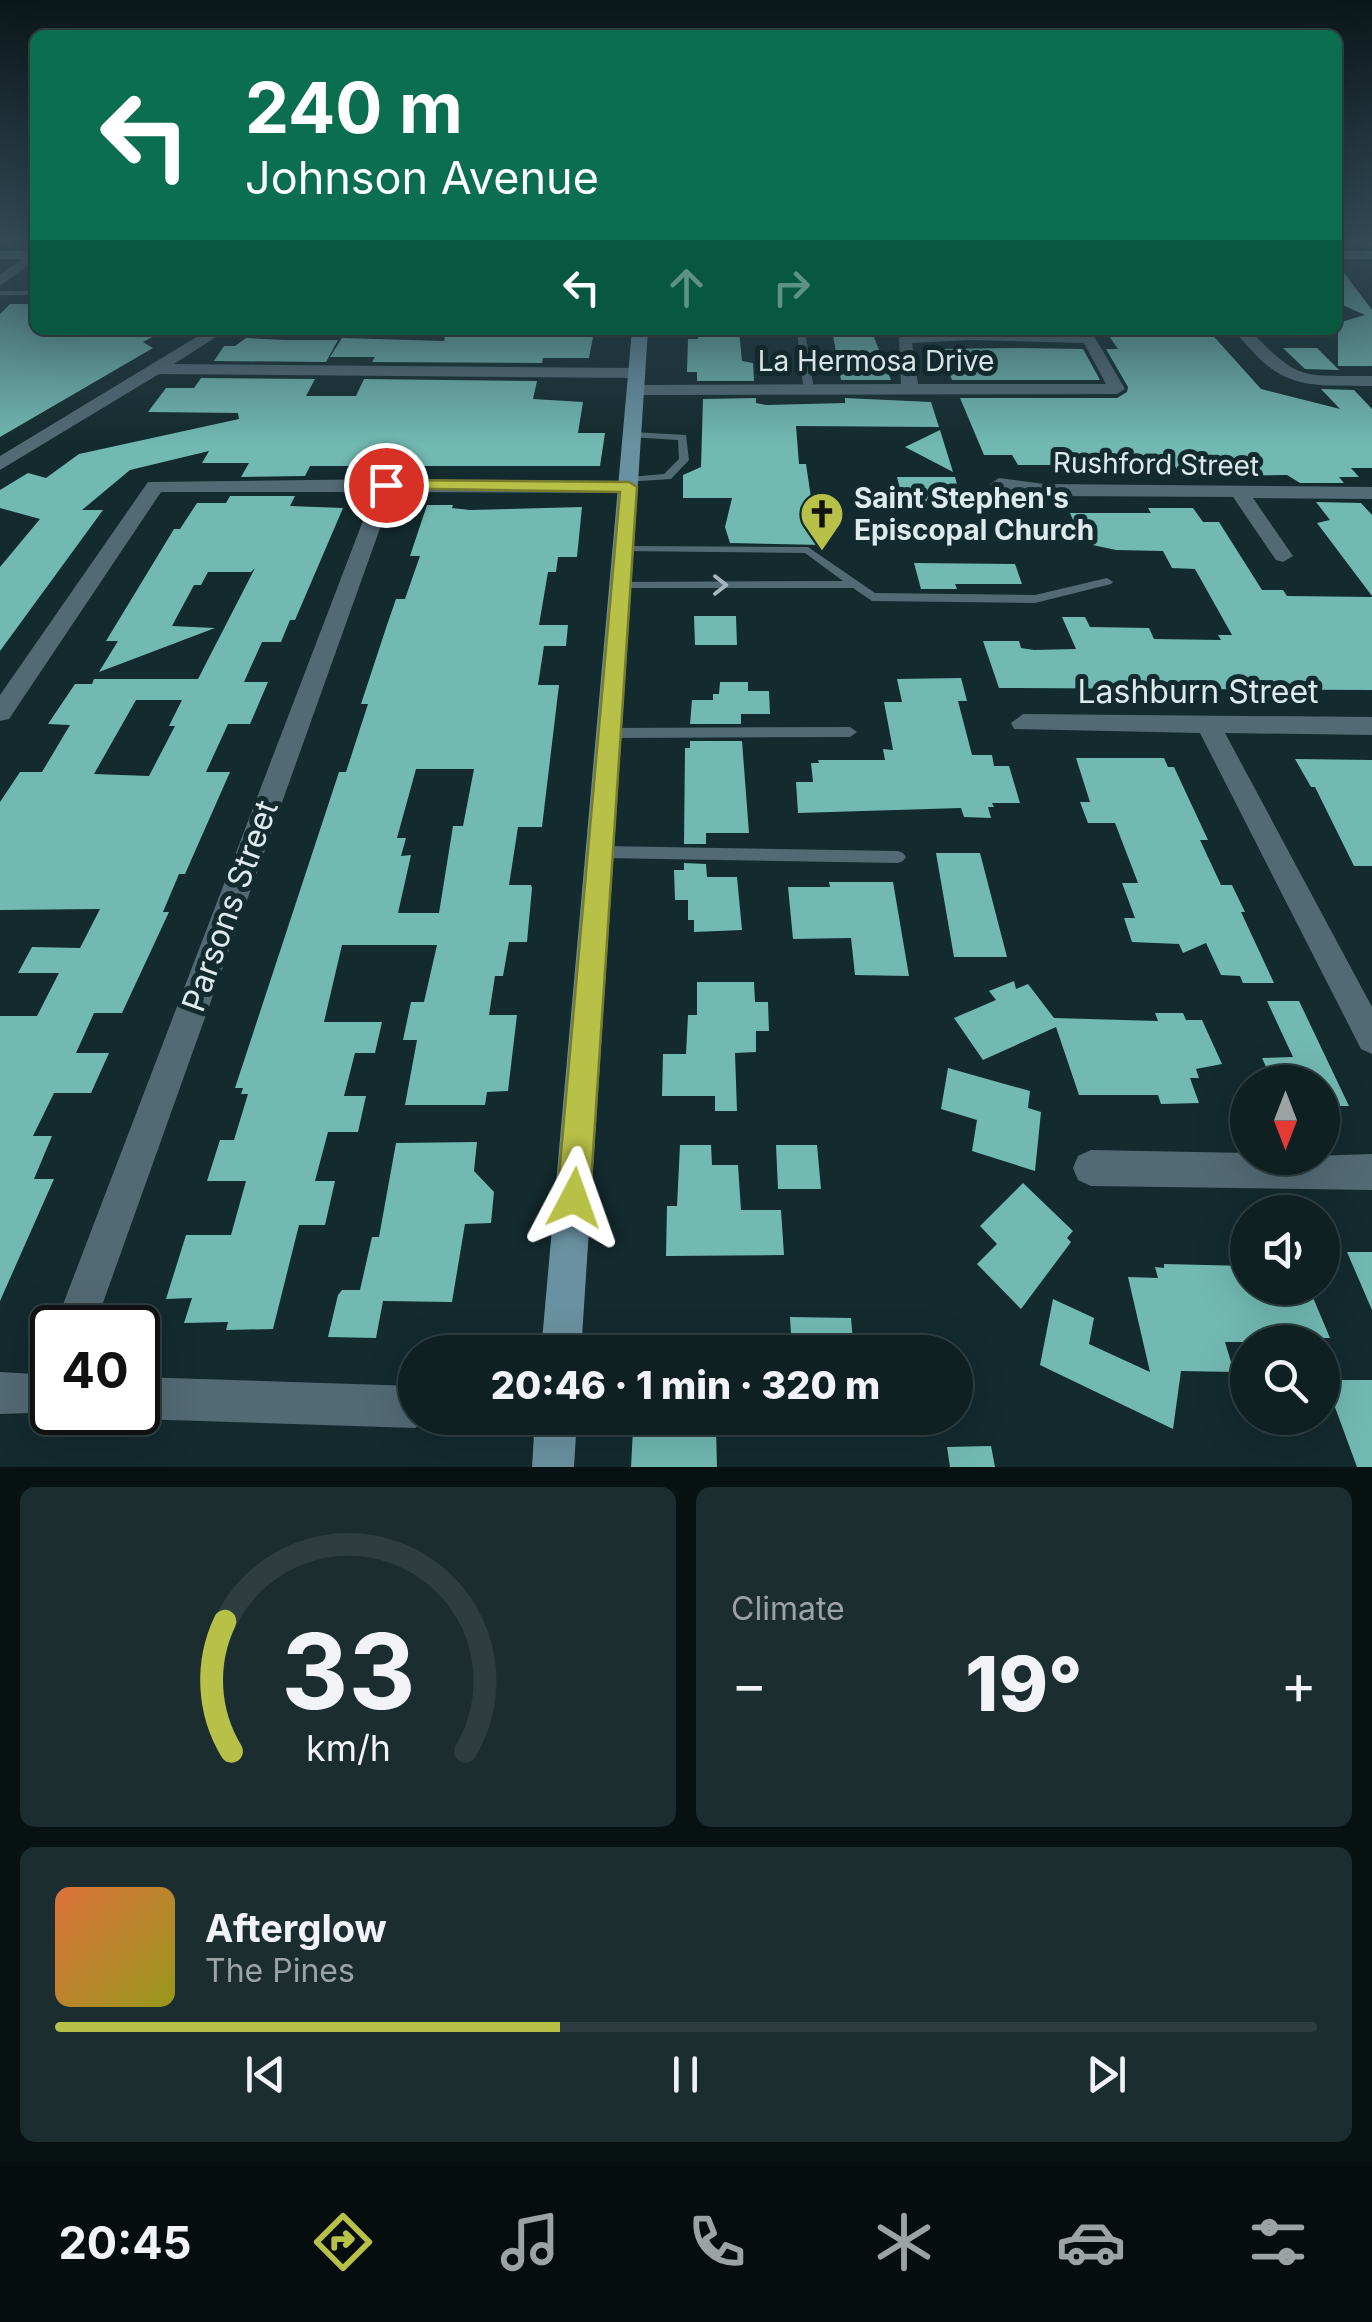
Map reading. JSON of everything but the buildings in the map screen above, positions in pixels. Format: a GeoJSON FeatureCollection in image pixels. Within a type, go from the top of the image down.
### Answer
{"type":"FeatureCollection","features":[{"type":"Feature","properties":{"kind":"street"},"geometry":{"type":"LineString","coordinates":[[0,464],[211,335]]}},
{"type":"Feature","properties":{"kind":"street"},"geometry":{"type":"LineString","coordinates":[[562,1335],[640,335]]}},
{"type":"Feature","properties":{"kind":"street"},"geometry":{"type":"LineString","coordinates":[[910,388],[904,339],[941,335]]}},
{"type":"Feature","properties":{"kind":"street","name":"La Hermosa Drive"},"geometry":{"type":"LineString","coordinates":[[157,369],[910,388],[1116,389],[1089,339],[1020,335]]}},
{"type":"Feature","properties":{"kind":"street"},"geometry":{"type":"LineString","coordinates":[[1247,335],[1280,371],[1305,380],[1372,381]]}},
{"type":"Feature","properties":{"kind":"street"},"geometry":{"type":"LineString","coordinates":[[0,713],[155,486],[629,483]]}},
{"type":"Feature","properties":{"kind":"street","name":"Rushford Street"},"geometry":{"type":"LineString","coordinates":[[999,484],[1044,490],[1372,493]]}},
{"type":"Feature","properties":{"kind":"street","name":"Parsons Street"},"geometry":{"type":"LineString","coordinates":[[83,1305],[386,485]]}},
{"type":"Feature","properties":{"kind":"street"},"geometry":{"type":"LineString","coordinates":[[1239,492],[1284,556]]}},
{"type":"Feature","properties":{"kind":"street","name":"Lashburn Street"},"geometry":{"type":"LineString","coordinates":[[1022,723],[1372,726]]}},
{"type":"Feature","properties":{"kind":"street"},"geometry":{"type":"LineString","coordinates":[[1209,726],[1372,1039]]}},
{"type":"Feature","properties":{"kind":"street"},"geometry":{"type":"LineString","coordinates":[[1090,1168],[1372,1172]]}},
{"type":"Feature","properties":{"kind":"street"},"geometry":{"type":"LineString","coordinates":[[0,1393],[30,1392]]}},
{"type":"Feature","properties":{"kind":"street"},"geometry":{"type":"LineString","coordinates":[[160,1399],[398,1406]]}},
{"type":"Feature","properties":{"kind":"street"},"geometry":{"type":"LineString","coordinates":[[553,1467],[555,1435]]}},
{"type":"Feature","properties":{"kind":"lane"},"geometry":{"type":"LineString","coordinates":[[802,335],[808,384]]}},
{"type":"Feature","properties":{"kind":"lane"},"geometry":{"type":"LineString","coordinates":[[629,483],[667,477],[684,460],[685,450],[683,437],[632,436]]}},
{"type":"Feature","properties":{"kind":"lane"},"geometry":{"type":"LineString","coordinates":[[625,549],[808,550],[872,597],[1035,599],[1107,582]]}},
{"type":"Feature","properties":{"kind":"lane"},"geometry":{"type":"LineString","coordinates":[[622,584],[853,585]]}},
{"type":"Feature","properties":{"kind":"lane"},"geometry":{"type":"LineString","coordinates":[[610,733],[850,732]]}},
{"type":"Feature","properties":{"kind":"lane"},"geometry":{"type":"LineString","coordinates":[[602,852],[898,857]]}},
{"type":"Feature","properties":{"kind":"place","name":"Saint Stephen's Episcopal Church"},"geometry":{"type":"Point","coordinates":[822,552]}},
{"type":"Feature","properties":{"kind":"route"},"geometry":{"type":"LineString","coordinates":[[386,485],[629,487],[574,1198]]}}]}
